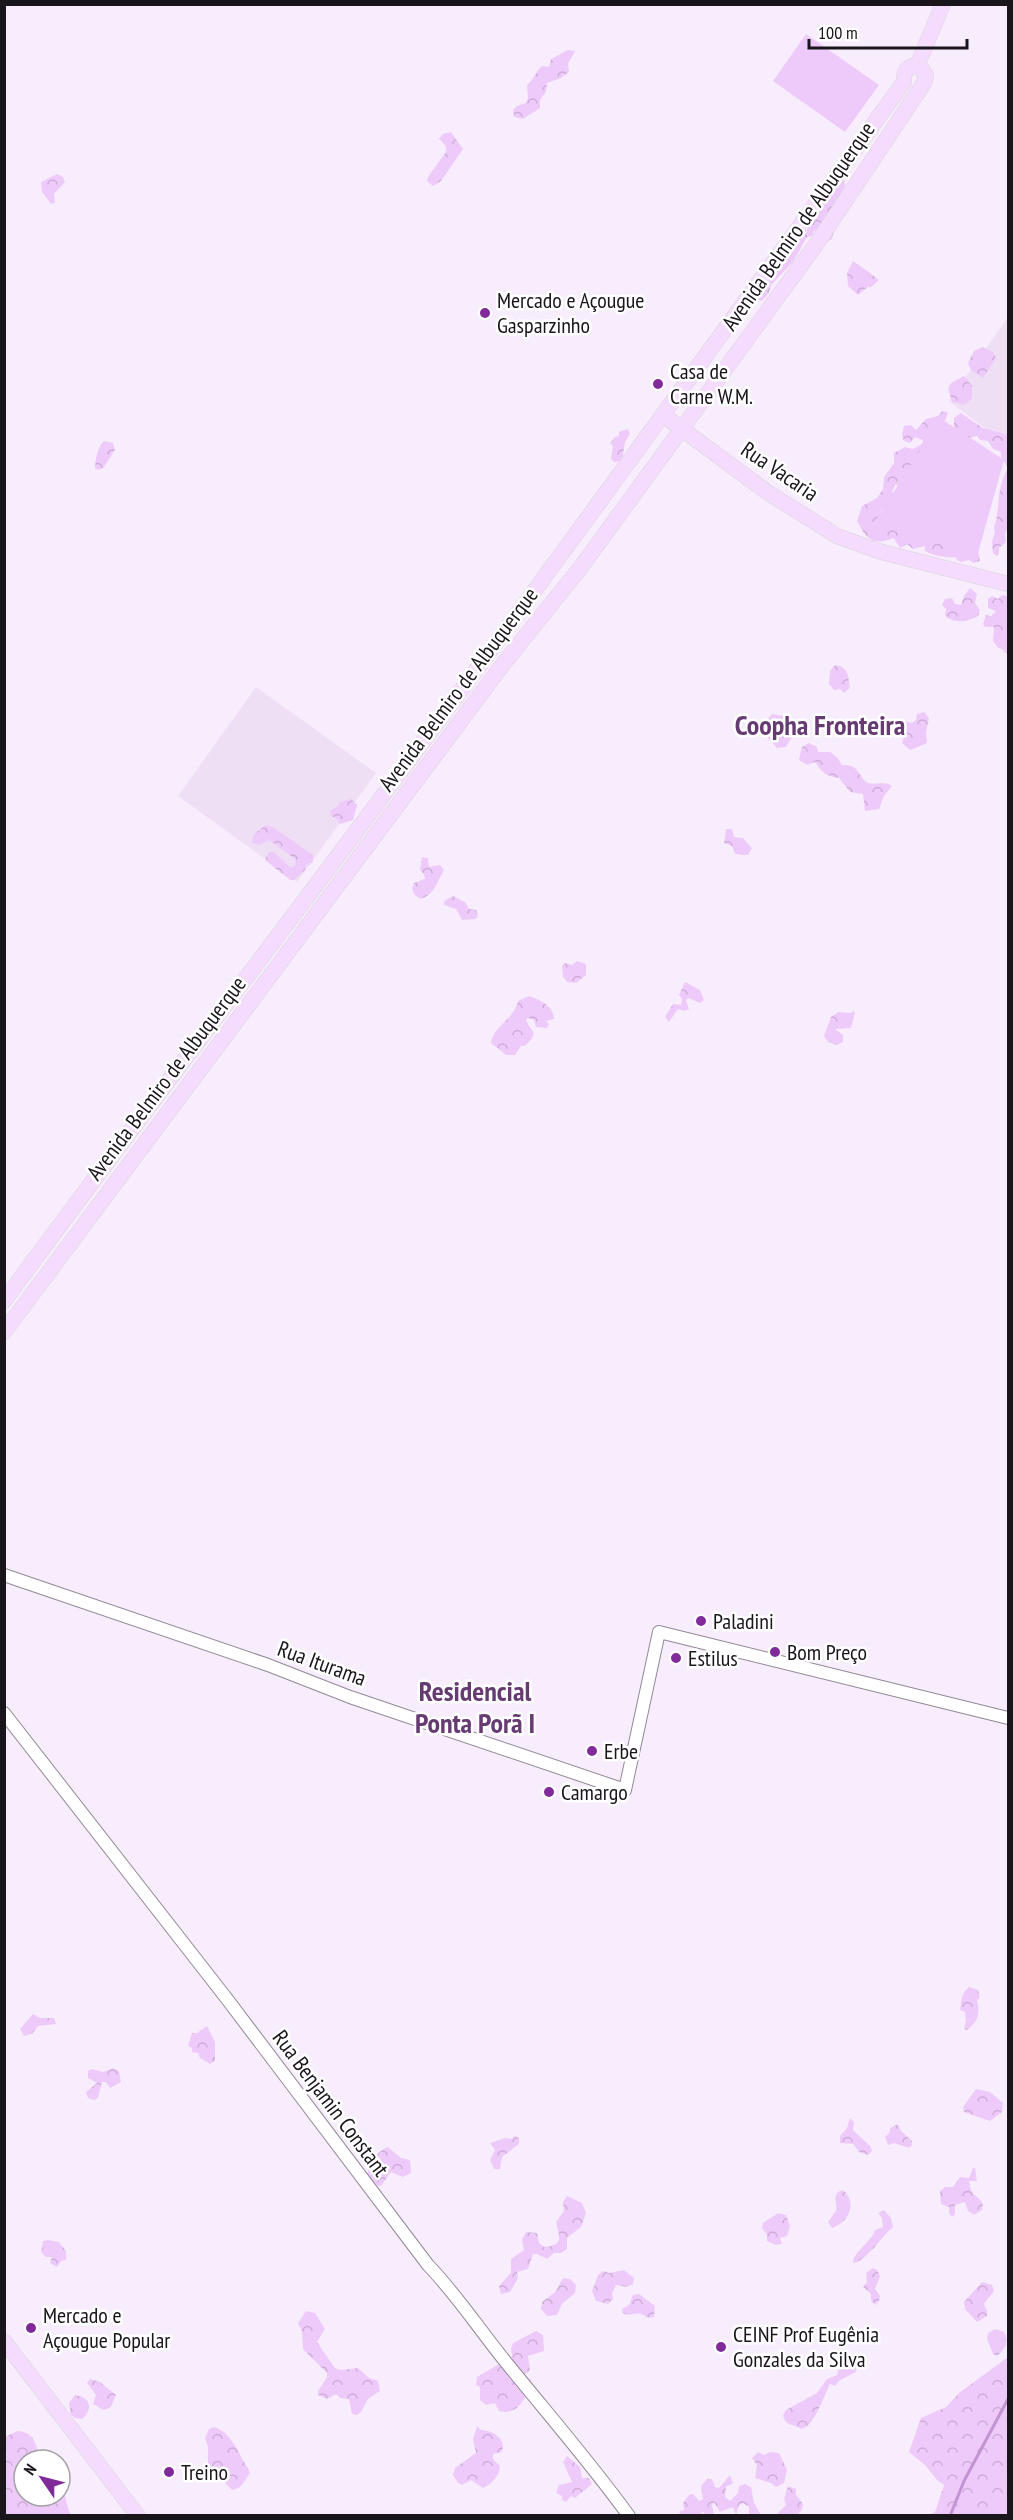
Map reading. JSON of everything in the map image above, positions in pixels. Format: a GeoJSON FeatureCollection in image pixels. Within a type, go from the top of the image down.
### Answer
{"type":"FeatureCollection","features":[{"type":"Feature","properties":{"kind":"main road","name":"Avenida Belmiro de Albuquerque"},"geometry":{"type":"LineString","coordinates":[[4,1300],[122,1139],[309,894],[663,415],[904,82],[903,75],[906,69],[917,66],[943,4]]}},
{"type":"Feature","properties":{"kind":"main road"},"geometry":{"type":"LineString","coordinates":[[904,82],[910,88],[922,86],[926,76],[917,66]]}},
{"type":"Feature","properties":{"kind":"main road","name":"Avenida Belmiro de Albuquerque"},"geometry":{"type":"LineString","coordinates":[[4,1332],[504,663],[581,567],[815,246],[922,86]]}},
{"type":"Feature","properties":{"kind":"main road","name":"Rua Vacaria"},"geometry":{"type":"LineString","coordinates":[[663,415],[767,492],[837,536],[878,551],[1008,584]]}},
{"type":"Feature","properties":{"kind":"main road"},"geometry":{"type":"LineString","coordinates":[[4,2342],[138,2516]]}},
{"type":"Feature","properties":{"kind":"street","name":"Rua Iturama"},"geometry":{"type":"LineString","coordinates":[[4,1575],[268,1665],[350,1697],[626,1790],[659,1632],[1008,1718]]}},
{"type":"Feature","properties":{"kind":"street","name":"Rua Benjamin Constant"},"geometry":{"type":"LineString","coordinates":[[4,1713],[227,2000],[428,2265],[447,2284],[629,2516]]}},
{"type":"Feature","properties":{"kind":"shaded area"},"geometry":{"type":"Polygon","coordinates":[[[1008,317],[1008,446],[949,401],[1008,317]]]}},
{"type":"Feature","properties":{"kind":"shaded area"},"geometry":{"type":"Polygon","coordinates":[[[256,687],[376,773],[297,882],[178,796],[256,687]]]}},
{"type":"Feature","properties":{"kind":"green space"},"geometry":{"type":"Polygon","coordinates":[[[806,34],[879,85],[845,132],[773,81],[806,34]]]}},
{"type":"Feature","properties":{"kind":"green space"},"geometry":{"type":"Polygon","coordinates":[[[568,50],[575,51],[568,64],[569,72],[547,83],[546,92],[540,100],[540,108],[523,119],[514,117],[513,110],[526,103],[527,85],[538,70],[542,66],[549,67],[551,59],[568,50]]]}},
{"type":"Feature","properties":{"kind":"green space"},"geometry":{"type":"Polygon","coordinates":[[[451,132],[463,149],[441,181],[433,186],[427,181],[428,177],[446,152],[446,147],[440,139],[437,141],[443,134],[451,132]]]}},
{"type":"Feature","properties":{"kind":"green space"},"geometry":{"type":"Polygon","coordinates":[[[57,174],[63,177],[65,182],[54,194],[55,203],[51,204],[42,192],[41,182],[57,174]]]}},
{"type":"Feature","properties":{"kind":"green space"},"geometry":{"type":"Polygon","coordinates":[[[844,177],[845,186],[829,214],[834,231],[832,239],[823,244],[817,230],[814,231],[812,236],[807,237],[793,262],[771,285],[769,293],[762,301],[753,298],[801,230],[806,234],[809,225],[844,177]]]}},
{"type":"Feature","properties":{"kind":"green space"},"geometry":{"type":"Polygon","coordinates":[[[853,261],[879,280],[858,295],[848,286],[847,273],[853,261]]]}},
{"type":"Feature","properties":{"kind":"green space"},"geometry":{"type":"Polygon","coordinates":[[[983,347],[993,352],[996,358],[983,378],[971,370],[968,363],[974,351],[983,347]]]}},
{"type":"Feature","properties":{"kind":"green space"},"geometry":{"type":"Polygon","coordinates":[[[964,376],[972,386],[972,398],[965,405],[952,402],[948,389],[951,383],[964,376]]]}},
{"type":"Feature","properties":{"kind":"green space"},"geometry":{"type":"Polygon","coordinates":[[[942,411],[948,412],[945,421],[899,487],[896,484],[892,491],[895,494],[889,511],[882,510],[880,513],[978,550],[980,561],[974,563],[969,560],[960,562],[955,557],[932,554],[925,551],[925,546],[913,549],[907,544],[900,548],[894,538],[881,541],[871,540],[857,521],[862,506],[877,498],[883,489],[884,477],[894,463],[894,453],[905,447],[913,449],[922,444],[923,440],[915,437],[910,443],[904,441],[902,435],[904,426],[911,425],[916,430],[926,419],[938,416],[942,411]]]}},
{"type":"Feature","properties":{"kind":"green space"},"geometry":{"type":"Polygon","coordinates":[[[961,413],[983,428],[1008,435],[1008,468],[1001,457],[1001,452],[993,449],[988,441],[980,440],[977,436],[968,438],[954,430],[954,418],[961,413]]]}},
{"type":"Feature","properties":{"kind":"green space"},"geometry":{"type":"Polygon","coordinates":[[[940,418],[1004,460],[978,553],[873,525],[940,418]]]}},
{"type":"Feature","properties":{"kind":"green space"},"geometry":{"type":"Polygon","coordinates":[[[628,429],[630,434],[625,442],[622,461],[614,462],[611,459],[613,446],[610,443],[619,436],[619,432],[628,429]]]}},
{"type":"Feature","properties":{"kind":"green space"},"geometry":{"type":"Polygon","coordinates":[[[104,441],[113,443],[115,450],[104,467],[99,470],[95,468],[96,461],[104,441]]]}},
{"type":"Feature","properties":{"kind":"green space"},"geometry":{"type":"Polygon","coordinates":[[[1008,468],[1008,527],[1005,534],[1006,542],[999,548],[997,556],[993,553],[992,541],[1001,484],[1008,468]]]}},
{"type":"Feature","properties":{"kind":"green space"},"geometry":{"type":"Polygon","coordinates":[[[970,588],[977,594],[975,603],[980,610],[978,616],[961,621],[945,616],[946,609],[942,605],[945,599],[952,598],[955,604],[961,605],[970,588]]]}},
{"type":"Feature","properties":{"kind":"green space"},"geometry":{"type":"Polygon","coordinates":[[[1002,595],[1008,596],[1008,655],[993,641],[994,627],[985,627],[983,624],[986,615],[991,616],[996,611],[988,608],[988,599],[992,596],[998,599],[1002,595]]]}},
{"type":"Feature","properties":{"kind":"green space"},"geometry":{"type":"Polygon","coordinates":[[[835,665],[843,668],[848,676],[850,688],[844,693],[840,689],[834,690],[829,684],[830,671],[835,665]]]}},
{"type":"Feature","properties":{"kind":"green space"},"geometry":{"type":"Polygon","coordinates":[[[924,712],[929,718],[926,732],[927,743],[910,750],[902,743],[905,733],[901,731],[900,725],[905,721],[912,723],[916,720],[917,714],[924,712]]]}},
{"type":"Feature","properties":{"kind":"green space"},"geometry":{"type":"Polygon","coordinates":[[[772,714],[788,717],[794,726],[795,732],[786,747],[777,748],[766,736],[763,725],[772,714]]]}},
{"type":"Feature","properties":{"kind":"green space"},"geometry":{"type":"Polygon","coordinates":[[[809,743],[817,747],[818,752],[830,752],[842,765],[854,767],[868,783],[885,783],[892,786],[884,796],[879,809],[865,811],[863,794],[850,792],[839,778],[824,773],[815,762],[807,765],[799,760],[802,747],[809,743]]]}},
{"type":"Feature","properties":{"kind":"green space"},"geometry":{"type":"Polygon","coordinates":[[[351,799],[357,805],[353,820],[340,824],[330,815],[331,810],[340,802],[351,799]]]}},
{"type":"Feature","properties":{"kind":"green space"},"geometry":{"type":"Polygon","coordinates":[[[266,825],[313,855],[313,862],[306,865],[305,870],[294,880],[290,880],[265,860],[269,852],[274,852],[291,868],[296,864],[295,859],[269,840],[260,845],[252,843],[254,834],[266,825]]]}},
{"type":"Feature","properties":{"kind":"green space"},"geometry":{"type":"Polygon","coordinates":[[[726,829],[732,829],[734,837],[743,838],[752,848],[748,855],[735,854],[732,846],[724,843],[726,829]]]}},
{"type":"Feature","properties":{"kind":"green space"},"geometry":{"type":"Polygon","coordinates":[[[422,857],[428,858],[429,867],[440,865],[444,870],[429,895],[420,899],[414,894],[412,888],[414,883],[425,879],[420,870],[422,857]]]}},
{"type":"Feature","properties":{"kind":"green space"},"geometry":{"type":"Polygon","coordinates":[[[453,896],[465,902],[469,909],[476,910],[478,916],[475,919],[462,920],[456,909],[444,905],[444,901],[453,896]]]}},
{"type":"Feature","properties":{"kind":"green space"},"geometry":{"type":"Polygon","coordinates":[[[577,961],[586,964],[586,975],[576,983],[567,982],[563,977],[562,966],[565,963],[572,965],[577,961]]]}},
{"type":"Feature","properties":{"kind":"green space"},"geometry":{"type":"Polygon","coordinates":[[[685,982],[700,990],[704,1000],[700,1003],[688,998],[686,1000],[689,1009],[685,1011],[678,1009],[669,1022],[665,1017],[673,1004],[681,1005],[682,999],[679,995],[685,982]]]}},
{"type":"Feature","properties":{"kind":"green space"},"geometry":{"type":"Polygon","coordinates":[[[529,996],[549,1007],[554,1019],[546,1021],[549,1024],[547,1028],[536,1027],[534,1020],[528,1018],[526,1020],[533,1033],[532,1038],[525,1046],[521,1046],[515,1055],[506,1055],[491,1043],[493,1037],[512,1013],[518,1001],[529,996]]]}},
{"type":"Feature","properties":{"kind":"green space"},"geometry":{"type":"Polygon","coordinates":[[[854,1011],[855,1013],[851,1028],[835,1029],[843,1035],[843,1042],[837,1045],[828,1042],[824,1036],[831,1017],[838,1012],[854,1011]]]}},
{"type":"Feature","properties":{"kind":"green space"},"geometry":{"type":"Polygon","coordinates":[[[969,1987],[978,1990],[980,1997],[977,2001],[979,2010],[977,2018],[967,2030],[964,2029],[965,2012],[960,2010],[963,1995],[969,1987]]]}},
{"type":"Feature","properties":{"kind":"green space"},"geometry":{"type":"Polygon","coordinates":[[[33,2014],[40,2018],[54,2018],[56,2024],[38,2026],[32,2034],[24,2036],[20,2029],[33,2014]]]}},
{"type":"Feature","properties":{"kind":"green space"},"geometry":{"type":"Polygon","coordinates":[[[207,2026],[215,2042],[215,2061],[210,2064],[200,2058],[198,2053],[192,2052],[192,2048],[188,2046],[192,2033],[197,2033],[207,2026]]]}},
{"type":"Feature","properties":{"kind":"green space"},"geometry":{"type":"Polygon","coordinates":[[[113,2068],[119,2071],[121,2082],[110,2088],[106,2082],[102,2082],[98,2098],[94,2100],[88,2098],[86,2092],[97,2083],[88,2078],[88,2071],[92,2069],[103,2072],[113,2068]]]}},
{"type":"Feature","properties":{"kind":"green space"},"geometry":{"type":"Polygon","coordinates":[[[976,2089],[990,2092],[1003,2103],[1002,2112],[990,2121],[964,2112],[963,2107],[976,2089]]]}},
{"type":"Feature","properties":{"kind":"green space"},"geometry":{"type":"Polygon","coordinates":[[[850,2118],[854,2122],[853,2130],[871,2147],[872,2151],[868,2155],[859,2152],[853,2144],[840,2143],[840,2136],[847,2128],[850,2118]]]}},
{"type":"Feature","properties":{"kind":"green space"},"geometry":{"type":"Polygon","coordinates":[[[898,2124],[901,2131],[912,2141],[909,2148],[894,2143],[888,2145],[885,2137],[890,2132],[890,2128],[898,2124]]]}},
{"type":"Feature","properties":{"kind":"green space"},"geometry":{"type":"Polygon","coordinates":[[[515,2136],[519,2138],[519,2144],[502,2157],[500,2169],[494,2169],[490,2160],[495,2150],[490,2143],[505,2138],[511,2139],[515,2136]]]}},
{"type":"Feature","properties":{"kind":"green space"},"geometry":{"type":"Polygon","coordinates":[[[388,2147],[401,2158],[410,2160],[411,2173],[403,2177],[391,2172],[381,2186],[373,2184],[369,2179],[369,2167],[377,2155],[388,2147]]]}},
{"type":"Feature","properties":{"kind":"green space"},"geometry":{"type":"Polygon","coordinates":[[[975,2168],[977,2181],[969,2181],[970,2187],[983,2204],[982,2210],[974,2215],[968,2211],[965,2202],[955,2205],[955,2214],[952,2217],[949,2207],[941,2204],[940,2191],[945,2187],[953,2187],[960,2177],[969,2178],[975,2168]]]}},
{"type":"Feature","properties":{"kind":"green space"},"geometry":{"type":"Polygon","coordinates":[[[843,2190],[850,2201],[850,2212],[843,2221],[832,2228],[828,2222],[837,2209],[835,2197],[843,2190]]]}},
{"type":"Feature","properties":{"kind":"green space"},"geometry":{"type":"Polygon","coordinates":[[[567,2196],[582,2203],[586,2213],[581,2227],[567,2238],[567,2249],[561,2253],[554,2253],[547,2259],[533,2254],[528,2269],[517,2272],[518,2278],[510,2292],[501,2294],[499,2286],[511,2273],[511,2259],[524,2250],[522,2240],[526,2232],[537,2233],[539,2243],[544,2247],[558,2242],[556,2222],[564,2211],[563,2202],[567,2196]]]}},
{"type":"Feature","properties":{"kind":"green space"},"geometry":{"type":"Polygon","coordinates":[[[884,2210],[891,2218],[893,2227],[868,2254],[853,2263],[856,2255],[875,2230],[883,2227],[882,2218],[878,2213],[884,2210]]]}},
{"type":"Feature","properties":{"kind":"green space"},"geometry":{"type":"Polygon","coordinates":[[[778,2213],[786,2215],[790,2226],[787,2236],[780,2238],[782,2244],[775,2245],[767,2241],[767,2235],[762,2228],[763,2223],[778,2213]]]}},
{"type":"Feature","properties":{"kind":"green space"},"geometry":{"type":"Polygon","coordinates":[[[43,2241],[59,2242],[66,2251],[66,2260],[61,2261],[57,2267],[50,2263],[52,2257],[46,2257],[41,2252],[43,2241]]]}},
{"type":"Feature","properties":{"kind":"green space"},"geometry":{"type":"Polygon","coordinates":[[[873,2268],[880,2276],[875,2289],[880,2296],[875,2305],[871,2300],[871,2294],[863,2287],[867,2282],[866,2273],[873,2268]]]}},
{"type":"Feature","properties":{"kind":"green space"},"geometry":{"type":"Polygon","coordinates":[[[624,2270],[634,2278],[633,2284],[627,2287],[616,2285],[612,2293],[613,2299],[608,2304],[596,2301],[592,2291],[598,2275],[603,2271],[609,2273],[624,2270]]]}},
{"type":"Feature","properties":{"kind":"green space"},"geometry":{"type":"Polygon","coordinates":[[[563,2278],[570,2279],[576,2285],[575,2293],[562,2304],[557,2315],[547,2316],[541,2309],[542,2302],[555,2292],[563,2278]]]}},
{"type":"Feature","properties":{"kind":"green space"},"geometry":{"type":"Polygon","coordinates":[[[982,2282],[992,2285],[994,2291],[984,2304],[987,2316],[977,2322],[965,2309],[964,2302],[982,2282]]]}},
{"type":"Feature","properties":{"kind":"green space"},"geometry":{"type":"Polygon","coordinates":[[[639,2294],[655,2306],[654,2317],[623,2313],[622,2309],[629,2305],[633,2295],[639,2294]]]}},
{"type":"Feature","properties":{"kind":"green space"},"geometry":{"type":"Polygon","coordinates":[[[306,2311],[315,2313],[325,2329],[317,2342],[335,2368],[340,2370],[358,2368],[369,2378],[378,2381],[380,2391],[368,2399],[357,2415],[352,2414],[349,2399],[340,2398],[336,2394],[327,2399],[318,2395],[327,2373],[303,2349],[302,2332],[298,2323],[306,2311]]]}},
{"type":"Feature","properties":{"kind":"green space"},"geometry":{"type":"Polygon","coordinates":[[[996,2329],[1004,2332],[1007,2339],[1004,2348],[997,2356],[993,2354],[987,2339],[988,2333],[996,2329]]]}},
{"type":"Feature","properties":{"kind":"green space"},"geometry":{"type":"Polygon","coordinates":[[[536,2331],[543,2335],[544,2351],[528,2356],[530,2370],[526,2374],[521,2373],[531,2380],[532,2387],[526,2397],[515,2409],[505,2412],[499,2411],[495,2403],[486,2405],[480,2400],[480,2387],[476,2385],[477,2377],[499,2364],[514,2367],[511,2349],[513,2343],[536,2331]]]}},
{"type":"Feature","properties":{"kind":"green space"},"geometry":{"type":"Polygon","coordinates":[[[1008,2357],[1008,2513],[1006,2516],[929,2515],[935,2512],[944,2485],[909,2452],[921,2418],[946,2407],[959,2393],[1008,2357]]]}},
{"type":"Feature","properties":{"kind":"green space"},"geometry":{"type":"Polygon","coordinates":[[[849,2358],[857,2364],[856,2372],[840,2380],[835,2386],[830,2384],[808,2426],[801,2429],[787,2423],[783,2415],[786,2410],[817,2393],[827,2379],[837,2375],[841,2361],[849,2358]]]}},
{"type":"Feature","properties":{"kind":"green space"},"geometry":{"type":"Polygon","coordinates":[[[90,2379],[100,2382],[116,2395],[111,2407],[104,2410],[93,2404],[96,2395],[87,2383],[90,2379]]]}},
{"type":"Feature","properties":{"kind":"green space"},"geometry":{"type":"Polygon","coordinates":[[[75,2395],[84,2398],[89,2404],[88,2411],[82,2419],[71,2415],[69,2403],[75,2395]]]}},
{"type":"Feature","properties":{"kind":"green space"},"geometry":{"type":"Polygon","coordinates":[[[477,2426],[481,2430],[498,2436],[503,2447],[502,2452],[493,2454],[493,2459],[500,2466],[499,2473],[483,2488],[471,2480],[462,2485],[453,2475],[455,2468],[476,2453],[473,2439],[477,2426]]]}},
{"type":"Feature","properties":{"kind":"green space"},"geometry":{"type":"Polygon","coordinates":[[[214,2427],[230,2438],[248,2468],[250,2473],[239,2488],[232,2490],[208,2466],[208,2447],[205,2438],[209,2429],[214,2427]]]}},
{"type":"Feature","properties":{"kind":"green space"},"geometry":{"type":"Polygon","coordinates":[[[17,2431],[23,2432],[31,2437],[37,2448],[12,2448],[12,2508],[68,2508],[71,2515],[5,2515],[4,2458],[7,2454],[5,2437],[17,2431]]]}},
{"type":"Feature","properties":{"kind":"green space"},"geometry":{"type":"Polygon","coordinates":[[[758,2452],[764,2455],[770,2452],[779,2453],[787,2470],[784,2483],[776,2487],[755,2478],[757,2465],[752,2458],[758,2452]]]}},
{"type":"Feature","properties":{"kind":"green space"},"geometry":{"type":"Polygon","coordinates":[[[567,2456],[580,2467],[582,2478],[589,2478],[592,2484],[575,2498],[571,2496],[566,2502],[556,2493],[559,2485],[572,2482],[563,2462],[567,2456]]]}},
{"type":"Feature","properties":{"kind":"green space"},"geometry":{"type":"Polygon","coordinates":[[[730,2475],[733,2483],[726,2487],[725,2497],[730,2501],[738,2493],[739,2486],[745,2484],[751,2487],[754,2503],[761,2515],[749,2515],[749,2507],[743,2503],[739,2505],[736,2515],[733,2507],[720,2512],[714,2502],[712,2505],[714,2515],[706,2515],[702,2511],[701,2515],[679,2515],[680,2511],[684,2510],[683,2503],[689,2495],[693,2494],[699,2501],[703,2499],[701,2486],[707,2479],[712,2479],[715,2487],[719,2488],[730,2475]]]}},
{"type":"Feature","properties":{"kind":"green space"},"geometry":{"type":"Polygon","coordinates":[[[788,2486],[796,2489],[796,2495],[803,2504],[802,2510],[797,2515],[776,2515],[786,2505],[784,2499],[788,2486]]]}},
{"type":"Feature","properties":{"kind":"waterway"},"geometry":{"type":"LineString","coordinates":[[950,2516],[964,2481],[1008,2399]]}},
{"type":"Feature","properties":{"kind":"place","name":"Mercado e Açougue Gasparzinho"},"geometry":{"type":"Point","coordinates":[485,313]}},
{"type":"Feature","properties":{"kind":"place","name":"Casa de Carne W.M."},"geometry":{"type":"Point","coordinates":[658,384]}},
{"type":"Feature","properties":{"kind":"place","name":"Paladini"},"geometry":{"type":"Point","coordinates":[701,1621]}},
{"type":"Feature","properties":{"kind":"place","name":"Bom Preço"},"geometry":{"type":"Point","coordinates":[775,1652]}},
{"type":"Feature","properties":{"kind":"place","name":"Estilus"},"geometry":{"type":"Point","coordinates":[676,1658]}},
{"type":"Feature","properties":{"kind":"place","name":"Erbe"},"geometry":{"type":"Point","coordinates":[592,1751]}},
{"type":"Feature","properties":{"kind":"place","name":"Camargo"},"geometry":{"type":"Point","coordinates":[549,1792]}},
{"type":"Feature","properties":{"kind":"place","name":"Mercado e Açougue Popular"},"geometry":{"type":"Point","coordinates":[31,2328]}},
{"type":"Feature","properties":{"kind":"place","name":"CEINF Prof Eugênia Gonzales da Silva"},"geometry":{"type":"Point","coordinates":[721,2347]}},
{"type":"Feature","properties":{"kind":"place","name":"Treino"},"geometry":{"type":"Point","coordinates":[169,2472]}},
{"type":"Feature","properties":{"kind":"district","name":"Coopha Fronteira"},"geometry":{"type":"Point","coordinates":[820,724]}},
{"type":"Feature","properties":{"kind":"district","name":"Residencial Ponta Porã I"},"geometry":{"type":"Point","coordinates":[475,1706]}}]}
